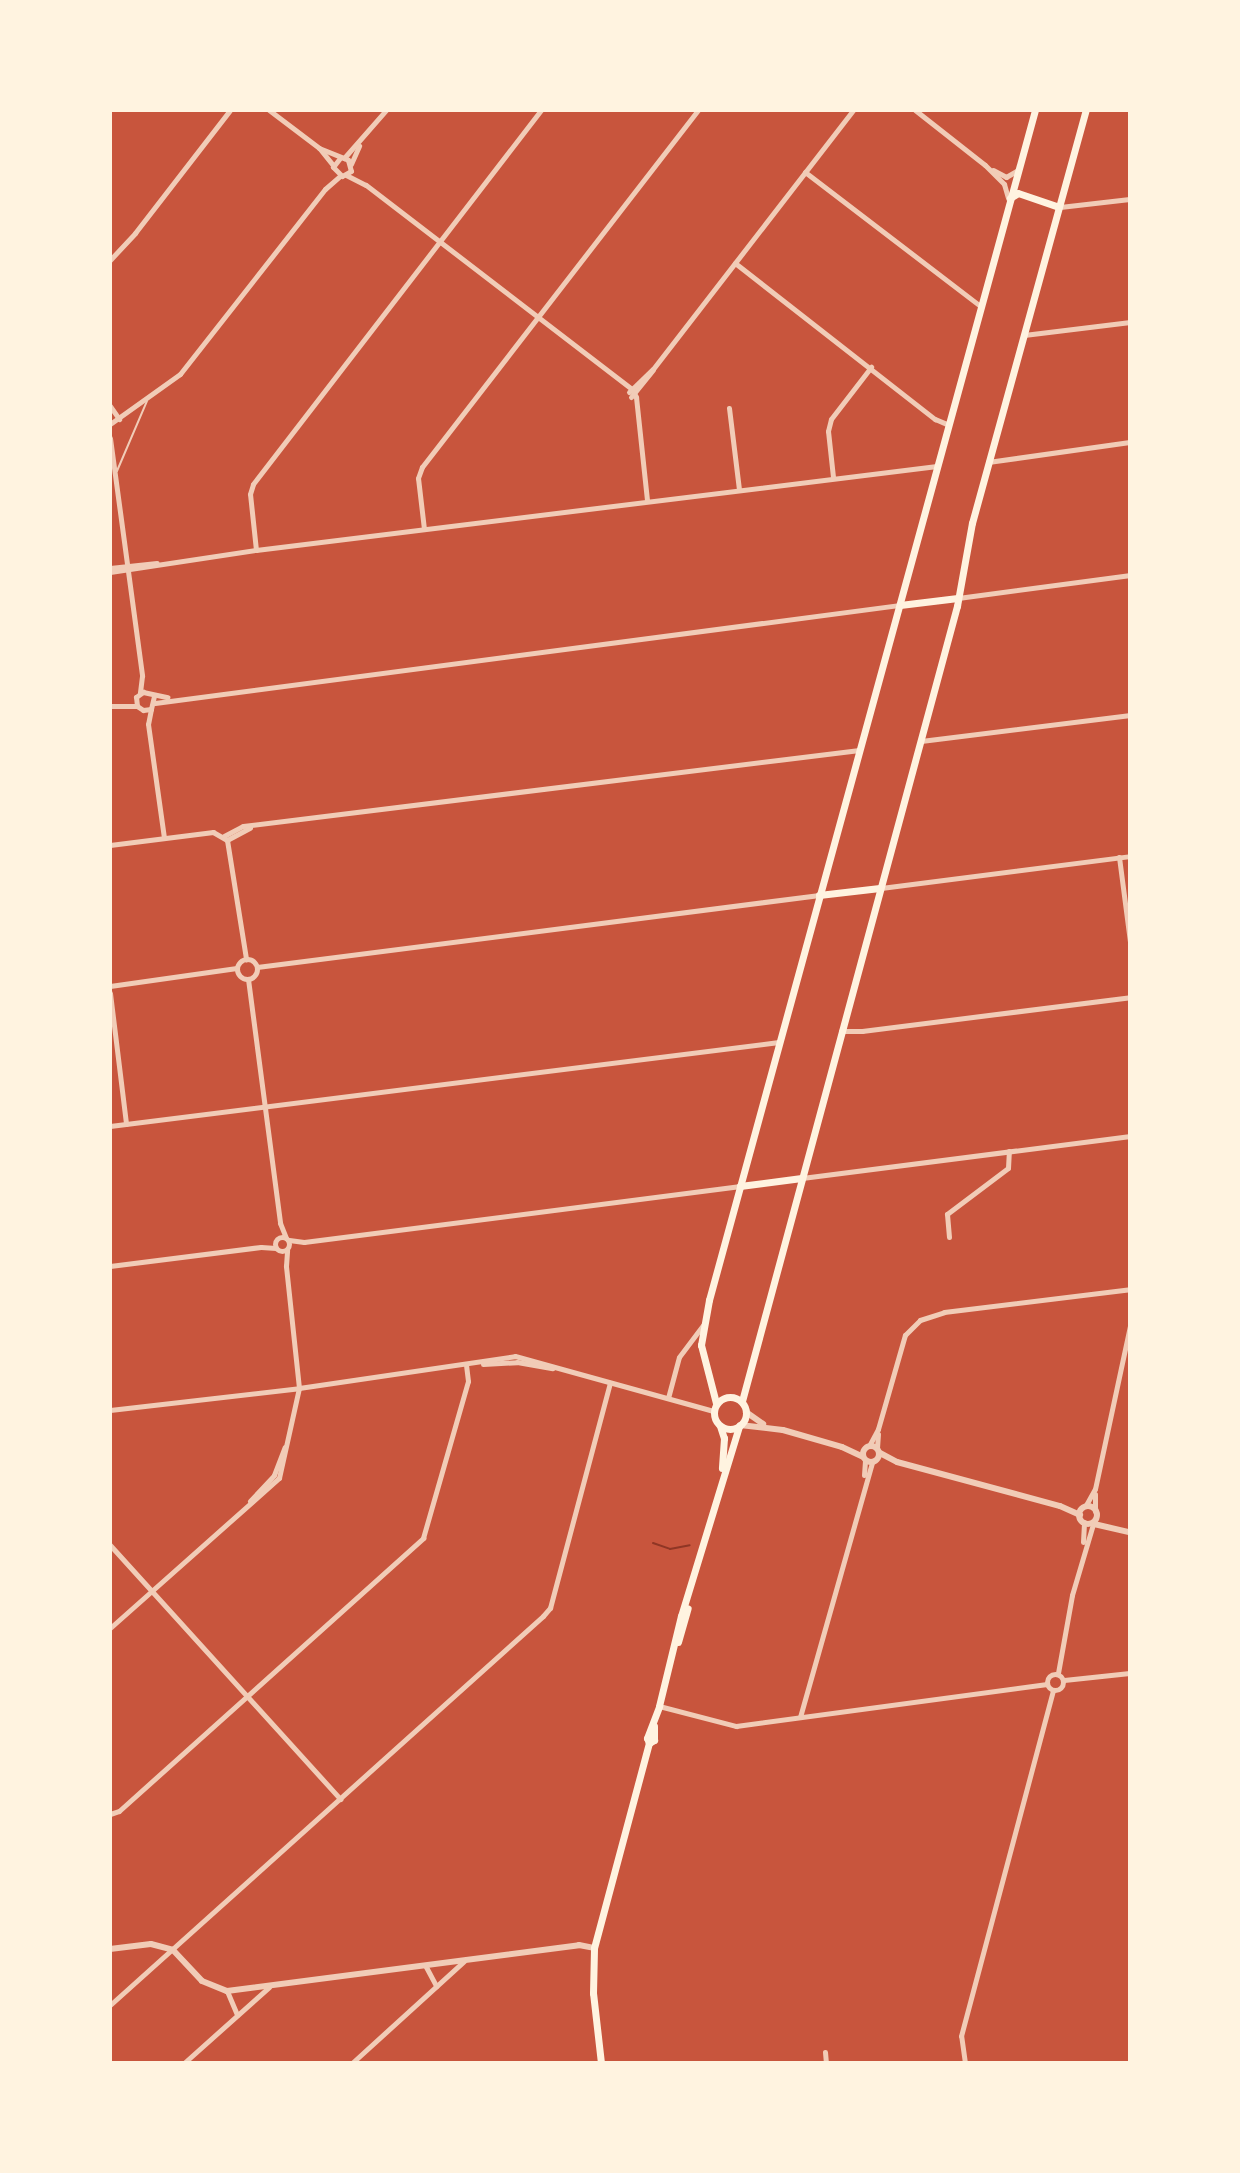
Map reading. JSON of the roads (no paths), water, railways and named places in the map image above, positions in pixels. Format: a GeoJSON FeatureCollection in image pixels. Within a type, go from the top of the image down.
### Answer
{"type":"FeatureCollection","features":[{"type":"Feature","properties":{"kind":"main road"},"geometry":{"type":"LineString","coordinates":[[721,1478],[724,1438],[702,1354],[704,1324],[1035,110]]}},
{"type":"Feature","properties":{"kind":"main road"},"geometry":{"type":"LineString","coordinates":[[601,2063],[593,1993],[594,1948],[649,1743],[647,1738],[654,1726],[721,1478],[746,1412],[742,1401],[958,598],[972,523],[988,462],[1086,110]]}},
{"type":"Feature","properties":{"kind":"main road"},"geometry":{"type":"LineString","coordinates":[[1009,199],[1018,193],[1059,207]]}},
{"type":"Feature","properties":{"kind":"main road"},"geometry":{"type":"LineString","coordinates":[[900,605],[958,598]]}},
{"type":"Feature","properties":{"kind":"main road"},"geometry":{"type":"LineString","coordinates":[[819,895],[880,888]]}},
{"type":"Feature","properties":{"kind":"main road"},"geometry":{"type":"LineString","coordinates":[[740,1186],[801,1178]]}},
{"type":"Feature","properties":{"kind":"main road"},"geometry":{"type":"LineString","coordinates":[[715,1407],[728,1396],[742,1401]]}},
{"type":"Feature","properties":{"kind":"main road"},"geometry":{"type":"LineString","coordinates":[[720,1426],[729,1429],[740,1426]]}},
{"type":"Feature","properties":{"kind":"street"},"geometry":{"type":"LineString","coordinates":[[110,260],[135,233],[230,110]]}},
{"type":"Feature","properties":{"kind":"street"},"geometry":{"type":"LineString","coordinates":[[269,110],[319,148],[342,158],[366,185],[625,385],[632,393],[636,413],[647,501]]}},
{"type":"Feature","properties":{"kind":"street"},"geometry":{"type":"LineString","coordinates":[[325,189],[333,167],[359,145],[386,110]]}},
{"type":"Feature","properties":{"kind":"street"},"geometry":{"type":"LineString","coordinates":[[256,550],[250,494],[253,484],[541,110]]}},
{"type":"Feature","properties":{"kind":"street"},"geometry":{"type":"LineString","coordinates":[[424,529],[418,478],[422,467],[698,110]]}},
{"type":"Feature","properties":{"kind":"street"},"geometry":{"type":"LineString","coordinates":[[632,393],[853,110]]}},
{"type":"Feature","properties":{"kind":"street"},"geometry":{"type":"LineString","coordinates":[[915,110],[985,165],[1004,184],[1009,199]]}},
{"type":"Feature","properties":{"kind":"street"},"geometry":{"type":"LineString","coordinates":[[110,406],[113,420],[148,399],[180,374],[325,189],[352,166],[359,145]]}},
{"type":"Feature","properties":{"kind":"street"},"geometry":{"type":"LineString","coordinates":[[319,148],[343,176],[366,185]]}},
{"type":"Feature","properties":{"kind":"street"},"geometry":{"type":"LineString","coordinates":[[985,165],[1006,177],[1018,170]]}},
{"type":"Feature","properties":{"kind":"street"},"geometry":{"type":"LineString","coordinates":[[805,172],[980,306]]}},
{"type":"Feature","properties":{"kind":"street"},"geometry":{"type":"LineString","coordinates":[[1059,207],[1130,199]]}},
{"type":"Feature","properties":{"kind":"street"},"geometry":{"type":"LineString","coordinates":[[735,263],[935,419],[947,424]]}},
{"type":"Feature","properties":{"kind":"street"},"geometry":{"type":"LineString","coordinates":[[1023,335],[1130,322]]}},
{"type":"Feature","properties":{"kind":"street"},"geometry":{"type":"LineString","coordinates":[[833,477],[828,431],[831,419],[871,367]]}},
{"type":"Feature","properties":{"kind":"street"},"geometry":{"type":"LineString","coordinates":[[729,408],[739,489]]}},
{"type":"Feature","properties":{"kind":"street"},"geometry":{"type":"LineString","coordinates":[[110,438],[111,458],[117,471],[142,676],[139,708],[148,724]]}},
{"type":"Feature","properties":{"kind":"street"},"geometry":{"type":"LineString","coordinates":[[988,462],[1130,442]]}},
{"type":"Feature","properties":{"kind":"street"},"geometry":{"type":"LineString","coordinates":[[110,570],[937,466]]}},
{"type":"Feature","properties":{"kind":"street"},"geometry":{"type":"LineString","coordinates":[[958,598],[1130,575]]}},
{"type":"Feature","properties":{"kind":"street"},"geometry":{"type":"LineString","coordinates":[[118,705],[138,695],[172,698],[900,605]]}},
{"type":"Feature","properties":{"kind":"street"},"geometry":{"type":"LineString","coordinates":[[142,676],[153,697],[148,724],[164,838]]}},
{"type":"Feature","properties":{"kind":"street"},"geometry":{"type":"LineString","coordinates":[[110,706],[151,709]]}},
{"type":"Feature","properties":{"kind":"street"},"geometry":{"type":"LineString","coordinates":[[920,742],[1130,715]]}},
{"type":"Feature","properties":{"kind":"street"},"geometry":{"type":"LineString","coordinates":[[110,845],[213,832],[226,838],[255,826],[859,750]]}},
{"type":"Feature","properties":{"kind":"street"},"geometry":{"type":"LineString","coordinates":[[226,838],[246,959]]}},
{"type":"Feature","properties":{"kind":"street"},"geometry":{"type":"LineString","coordinates":[[880,888],[1130,856]]}},
{"type":"Feature","properties":{"kind":"street"},"geometry":{"type":"LineString","coordinates":[[1119,857],[1130,942]]}},
{"type":"Feature","properties":{"kind":"street"},"geometry":{"type":"LineString","coordinates":[[257,967],[819,895]]}},
{"type":"Feature","properties":{"kind":"street"},"geometry":{"type":"LineString","coordinates":[[246,959],[254,961],[257,967],[255,975],[248,979]]}},
{"type":"Feature","properties":{"kind":"street"},"geometry":{"type":"LineString","coordinates":[[110,986],[237,968],[246,959]]}},
{"type":"Feature","properties":{"kind":"street"},"geometry":{"type":"LineString","coordinates":[[237,968],[241,976],[248,979]]}},
{"type":"Feature","properties":{"kind":"street"},"geometry":{"type":"LineString","coordinates":[[110,1628],[247,1505],[274,1475],[288,1439],[299,1388],[286,1266],[287,1239],[280,1223],[248,979]]}},
{"type":"Feature","properties":{"kind":"street"},"geometry":{"type":"LineString","coordinates":[[110,993],[126,1124]]}},
{"type":"Feature","properties":{"kind":"street"},"geometry":{"type":"LineString","coordinates":[[841,1031],[862,1031],[1130,997]]}},
{"type":"Feature","properties":{"kind":"street"},"geometry":{"type":"LineString","coordinates":[[110,1126],[779,1042]]}},
{"type":"Feature","properties":{"kind":"street"},"geometry":{"type":"LineString","coordinates":[[801,1178],[1130,1136]]}},
{"type":"Feature","properties":{"kind":"street"},"geometry":{"type":"LineString","coordinates":[[949,1237],[947,1214],[1005,1171],[1010,1164],[1009,1151]]}},
{"type":"Feature","properties":{"kind":"street"},"geometry":{"type":"LineString","coordinates":[[261,1247],[288,1249],[304,1242],[740,1186]]}},
{"type":"Feature","properties":{"kind":"street"},"geometry":{"type":"LineString","coordinates":[[280,1223],[278,1250],[286,1266]]}},
{"type":"Feature","properties":{"kind":"street"},"geometry":{"type":"LineString","coordinates":[[110,1266],[261,1247],[277,1240],[304,1242]]}},
{"type":"Feature","properties":{"kind":"street"},"geometry":{"type":"LineString","coordinates":[[800,1717],[905,1335],[920,1320],[944,1312],[1130,1289]]}},
{"type":"Feature","properties":{"kind":"street"},"geometry":{"type":"LineString","coordinates":[[668,1398],[679,1357],[704,1324]]}},
{"type":"Feature","properties":{"kind":"street"},"geometry":{"type":"LineString","coordinates":[[1083,1547],[1094,1524],[1095,1489],[1130,1326]]}},
{"type":"Feature","properties":{"kind":"street"},"geometry":{"type":"LineString","coordinates":[[110,1410],[299,1388],[515,1356],[668,1398],[715,1407]]}},
{"type":"Feature","properties":{"kind":"street"},"geometry":{"type":"LineString","coordinates":[[110,1814],[119,1811],[423,1538],[468,1381],[468,1364]]}},
{"type":"Feature","properties":{"kind":"street"},"geometry":{"type":"LineString","coordinates":[[110,2005],[550,1608],[610,1383]]}},
{"type":"Feature","properties":{"kind":"street"},"geometry":{"type":"LineString","coordinates":[[746,1412],[765,1426]]}},
{"type":"Feature","properties":{"kind":"street"},"geometry":{"type":"LineString","coordinates":[[740,1426],[765,1426],[1096,1513],[1128,1531]]}},
{"type":"Feature","properties":{"kind":"street"},"geometry":{"type":"LineString","coordinates":[[659,1706],[736,1726],[1045,1684],[1058,1673],[1083,1547],[1083,1512],[1095,1489]]}},
{"type":"Feature","properties":{"kind":"street"},"geometry":{"type":"LineString","coordinates":[[1083,1512],[1094,1524],[1128,1531]]}},
{"type":"Feature","properties":{"kind":"street"},"geometry":{"type":"LineString","coordinates":[[110,1545],[340,1799]]}},
{"type":"Feature","properties":{"kind":"street"},"geometry":{"type":"LineString","coordinates":[[1058,1673],[1064,1680]]}},
{"type":"Feature","properties":{"kind":"street"},"geometry":{"type":"LineString","coordinates":[[965,2063],[961,2036],[1053,1690],[1064,1680],[1130,1673]]}},
{"type":"Feature","properties":{"kind":"street"},"geometry":{"type":"LineString","coordinates":[[1045,1684],[1053,1690]]}},
{"type":"Feature","properties":{"kind":"street"},"geometry":{"type":"LineString","coordinates":[[110,1949],[151,1944],[173,1950],[202,1981],[227,1991],[579,1945],[594,1948]]}},
{"type":"Feature","properties":{"kind":"street"},"geometry":{"type":"LineString","coordinates":[[352,2063],[465,1960]]}},
{"type":"Feature","properties":{"kind":"street"},"geometry":{"type":"LineString","coordinates":[[425,1965],[436,1986]]}},
{"type":"Feature","properties":{"kind":"street"},"geometry":{"type":"LineString","coordinates":[[184,2063],[270,1986]]}},
{"type":"Feature","properties":{"kind":"street"},"geometry":{"type":"LineString","coordinates":[[227,1991],[237,2016]]}},
{"type":"Feature","properties":{"kind":"street"},"geometry":{"type":"LineString","coordinates":[[825,2052],[826,2063]]}},
{"type":"Feature","properties":{"kind":"lane"},"geometry":{"type":"LineString","coordinates":[[117,471],[123,465],[148,399]]}},
{"type":"Feature","properties":{"kind":"waterway"},"geometry":{"type":"LineString","coordinates":[[653,1543],[670,1549],[690,1545]]}}]}
